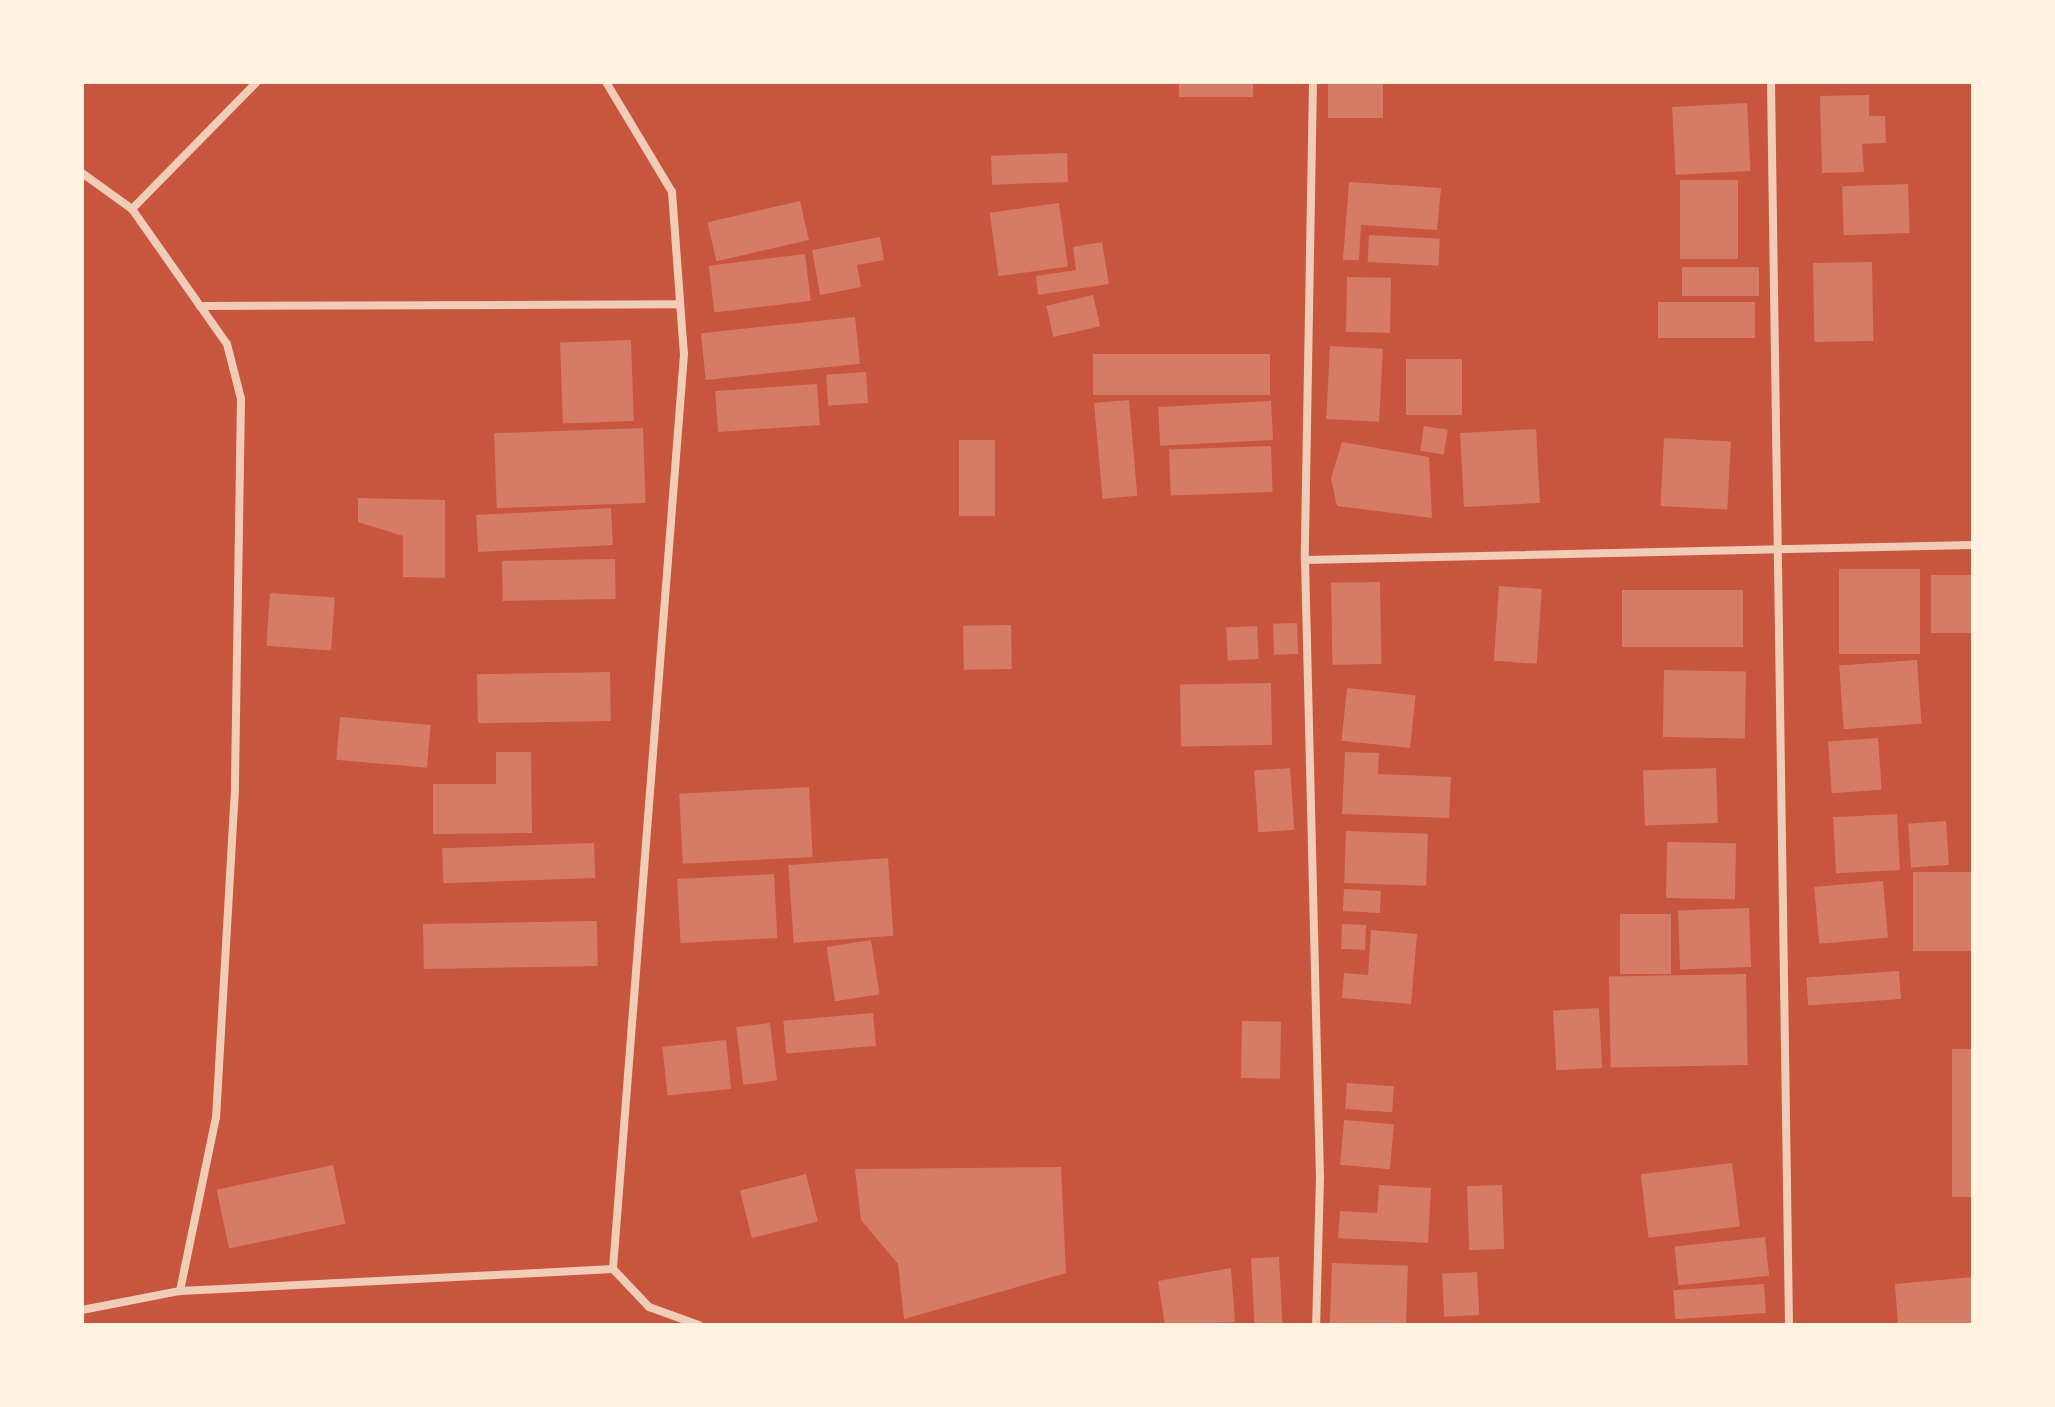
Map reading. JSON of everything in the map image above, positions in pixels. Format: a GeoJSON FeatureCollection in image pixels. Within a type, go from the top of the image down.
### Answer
{"type":"FeatureCollection","features":[{"type":"Feature","properties":{"kind":"street"},"geometry":{"type":"LineString","coordinates":[[132,209],[257,82]]}},
{"type":"Feature","properties":{"kind":"street"},"geometry":{"type":"LineString","coordinates":[[606,82],[672,192],[677,304],[684,354],[678,491],[613,1269],[649,1307],[699,1325]]}},
{"type":"Feature","properties":{"kind":"street"},"geometry":{"type":"LineString","coordinates":[[1313,82],[1305,560],[1320,1177],[1316,1325]]}},
{"type":"Feature","properties":{"kind":"street"},"geometry":{"type":"LineString","coordinates":[[1771,82],[1789,1325]]}},
{"type":"Feature","properties":{"kind":"street"},"geometry":{"type":"LineString","coordinates":[[82,173],[132,209],[227,344],[241,399],[245,459],[216,1117],[180,1291]]}},
{"type":"Feature","properties":{"kind":"street"},"geometry":{"type":"LineString","coordinates":[[200,306],[677,304]]}},
{"type":"Feature","properties":{"kind":"street"},"geometry":{"type":"LineString","coordinates":[[1305,560],[1973,545]]}},
{"type":"Feature","properties":{"kind":"street"},"geometry":{"type":"LineString","coordinates":[[82,1310],[180,1291],[613,1269]]}},
{"type":"Feature","properties":{"kind":"building"},"geometry":{"type":"Polygon","coordinates":[[[1179,82],[1253,82],[1253,97],[1179,97],[1179,82]]]}},
{"type":"Feature","properties":{"kind":"building"},"geometry":{"type":"Polygon","coordinates":[[[1328,82],[1383,82],[1383,118],[1328,118],[1328,82]]]}},
{"type":"Feature","properties":{"kind":"building"},"geometry":{"type":"Polygon","coordinates":[[[1869,95],[1869,116],[1885,116],[1886,143],[1862,144],[1864,172],[1822,173],[1820,96],[1869,95]]]}},
{"type":"Feature","properties":{"kind":"building"},"geometry":{"type":"Polygon","coordinates":[[[1747,103],[1751,171],[1676,175],[1672,107],[1747,103]]]}},
{"type":"Feature","properties":{"kind":"building"},"geometry":{"type":"Polygon","coordinates":[[[1067,153],[1068,182],[992,185],[991,156],[1067,153]]]}},
{"type":"Feature","properties":{"kind":"building"},"geometry":{"type":"Polygon","coordinates":[[[1680,180],[1738,180],[1738,259],[1680,259],[1680,180]]]}},
{"type":"Feature","properties":{"kind":"building"},"geometry":{"type":"Polygon","coordinates":[[[1349,182],[1441,188],[1437,230],[1361,225],[1359,260],[1343,260],[1349,182]]]}},
{"type":"Feature","properties":{"kind":"building"},"geometry":{"type":"Polygon","coordinates":[[[1908,184],[1910,233],[1844,235],[1842,186],[1908,184]]]}},
{"type":"Feature","properties":{"kind":"building"},"geometry":{"type":"Polygon","coordinates":[[[800,201],[809,240],[716,261],[707,222],[800,201]]]}},
{"type":"Feature","properties":{"kind":"building"},"geometry":{"type":"Polygon","coordinates":[[[1059,203],[1068,266],[999,276],[990,213],[1059,203]]]}},
{"type":"Feature","properties":{"kind":"building"},"geometry":{"type":"Polygon","coordinates":[[[1369,235],[1440,239],[1438,266],[1368,262],[1369,235]]]}},
{"type":"Feature","properties":{"kind":"building"},"geometry":{"type":"Polygon","coordinates":[[[880,237],[884,260],[857,265],[861,287],[820,295],[812,250],[880,237]]]}},
{"type":"Feature","properties":{"kind":"building"},"geometry":{"type":"Polygon","coordinates":[[[1102,242],[1109,284],[1038,295],[1036,276],[1076,270],[1073,247],[1102,242]]]}},
{"type":"Feature","properties":{"kind":"building"},"geometry":{"type":"Polygon","coordinates":[[[805,254],[811,301],[714,312],[709,266],[805,254]]]}},
{"type":"Feature","properties":{"kind":"building"},"geometry":{"type":"Polygon","coordinates":[[[1872,262],[1873,341],[1814,342],[1813,263],[1872,262]]]}},
{"type":"Feature","properties":{"kind":"building"},"geometry":{"type":"Polygon","coordinates":[[[1682,267],[1759,267],[1759,296],[1682,296],[1682,267]]]}},
{"type":"Feature","properties":{"kind":"building"},"geometry":{"type":"Polygon","coordinates":[[[1347,277],[1391,278],[1390,333],[1346,332],[1347,277]]]}},
{"type":"Feature","properties":{"kind":"building"},"geometry":{"type":"Polygon","coordinates":[[[1093,295],[1100,326],[1053,337],[1046,306],[1093,295]]]}},
{"type":"Feature","properties":{"kind":"building"},"geometry":{"type":"Polygon","coordinates":[[[1658,302],[1755,302],[1755,338],[1658,338],[1658,302]]]}},
{"type":"Feature","properties":{"kind":"building"},"geometry":{"type":"Polygon","coordinates":[[[855,317],[860,364],[706,380],[701,333],[855,317]]]}},
{"type":"Feature","properties":{"kind":"building"},"geometry":{"type":"Polygon","coordinates":[[[631,340],[634,421],[563,423],[560,342],[631,340]]]}},
{"type":"Feature","properties":{"kind":"building"},"geometry":{"type":"Polygon","coordinates":[[[1330,346],[1383,349],[1379,422],[1326,419],[1330,346]]]}},
{"type":"Feature","properties":{"kind":"building"},"geometry":{"type":"Polygon","coordinates":[[[1093,354],[1270,354],[1270,395],[1093,395],[1093,354]]]}},
{"type":"Feature","properties":{"kind":"building"},"geometry":{"type":"Polygon","coordinates":[[[1406,359],[1462,359],[1462,415],[1406,415],[1406,359]]]}},
{"type":"Feature","properties":{"kind":"building"},"geometry":{"type":"Polygon","coordinates":[[[866,372],[868,403],[828,406],[826,375],[866,372]]]}},
{"type":"Feature","properties":{"kind":"building"},"geometry":{"type":"Polygon","coordinates":[[[817,384],[820,425],[718,432],[715,391],[817,384]]]}},
{"type":"Feature","properties":{"kind":"building"},"geometry":{"type":"Polygon","coordinates":[[[1129,400],[1137,496],[1103,499],[1094,403],[1129,400]]]}},
{"type":"Feature","properties":{"kind":"building"},"geometry":{"type":"Polygon","coordinates":[[[1271,401],[1273,440],[1160,446],[1158,407],[1271,401]]]}},
{"type":"Feature","properties":{"kind":"building"},"geometry":{"type":"Polygon","coordinates":[[[1424,426],[1448,430],[1444,454],[1420,451],[1424,426]]]}},
{"type":"Feature","properties":{"kind":"building"},"geometry":{"type":"Polygon","coordinates":[[[643,428],[646,503],[497,508],[494,433],[643,428]]]}},
{"type":"Feature","properties":{"kind":"building"},"geometry":{"type":"Polygon","coordinates":[[[1536,429],[1540,503],[1464,507],[1460,433],[1536,429]]]}},
{"type":"Feature","properties":{"kind":"building"},"geometry":{"type":"Polygon","coordinates":[[[1664,438],[1731,442],[1727,509],[1660,506],[1664,438]]]}},
{"type":"Feature","properties":{"kind":"building"},"geometry":{"type":"Polygon","coordinates":[[[959,440],[995,440],[995,516],[959,516],[959,440]]]}},
{"type":"Feature","properties":{"kind":"building"},"geometry":{"type":"Polygon","coordinates":[[[1342,442],[1429,457],[1432,518],[1337,506],[1331,478],[1342,442]]]}},
{"type":"Feature","properties":{"kind":"building"},"geometry":{"type":"Polygon","coordinates":[[[1271,446],[1273,492],[1171,496],[1169,450],[1271,446]]]}},
{"type":"Feature","properties":{"kind":"building"},"geometry":{"type":"Polygon","coordinates":[[[358,498],[445,500],[445,578],[403,577],[403,536],[358,522],[358,498]]]}},
{"type":"Feature","properties":{"kind":"building"},"geometry":{"type":"Polygon","coordinates":[[[611,508],[613,545],[478,552],[476,515],[611,508]]]}},
{"type":"Feature","properties":{"kind":"building"},"geometry":{"type":"Polygon","coordinates":[[[615,559],[616,599],[503,601],[502,561],[615,559]]]}},
{"type":"Feature","properties":{"kind":"building"},"geometry":{"type":"Polygon","coordinates":[[[1839,569],[1920,569],[1920,654],[1839,654],[1839,569]]]}},
{"type":"Feature","properties":{"kind":"building"},"geometry":{"type":"Polygon","coordinates":[[[1931,575],[1973,575],[1973,633],[1931,633],[1931,575]]]}},
{"type":"Feature","properties":{"kind":"building"},"geometry":{"type":"Polygon","coordinates":[[[1380,582],[1381,664],[1332,665],[1331,583],[1380,582]]]}},
{"type":"Feature","properties":{"kind":"building"},"geometry":{"type":"Polygon","coordinates":[[[1499,586],[1542,589],[1537,664],[1494,661],[1499,586]]]}},
{"type":"Feature","properties":{"kind":"building"},"geometry":{"type":"Polygon","coordinates":[[[1622,590],[1743,590],[1743,647],[1622,647],[1622,590]]]}},
{"type":"Feature","properties":{"kind":"building"},"geometry":{"type":"Polygon","coordinates":[[[270,593],[335,598],[331,650],[266,646],[270,593]]]}},
{"type":"Feature","properties":{"kind":"building"},"geometry":{"type":"Polygon","coordinates":[[[1297,623],[1298,654],[1274,655],[1273,624],[1297,623]]]}},
{"type":"Feature","properties":{"kind":"building"},"geometry":{"type":"Polygon","coordinates":[[[1011,625],[1012,669],[964,670],[963,626],[1011,625]]]}},
{"type":"Feature","properties":{"kind":"building"},"geometry":{"type":"Polygon","coordinates":[[[1257,626],[1259,659],[1228,661],[1226,628],[1257,626]]]}},
{"type":"Feature","properties":{"kind":"building"},"geometry":{"type":"Polygon","coordinates":[[[1917,660],[1921,724],[1844,729],[1839,665],[1917,660]]]}},
{"type":"Feature","properties":{"kind":"building"},"geometry":{"type":"Polygon","coordinates":[[[1664,670],[1746,671],[1745,738],[1663,737],[1664,670]]]}},
{"type":"Feature","properties":{"kind":"building"},"geometry":{"type":"Polygon","coordinates":[[[610,672],[611,721],[478,723],[477,674],[610,672]]]}},
{"type":"Feature","properties":{"kind":"building"},"geometry":{"type":"Polygon","coordinates":[[[1271,683],[1272,745],[1181,747],[1180,685],[1271,683]]]}},
{"type":"Feature","properties":{"kind":"building"},"geometry":{"type":"Polygon","coordinates":[[[1347,688],[1416,695],[1410,748],[1341,741],[1347,688]]]}},
{"type":"Feature","properties":{"kind":"building"},"geometry":{"type":"Polygon","coordinates":[[[340,717],[431,725],[427,768],[336,760],[340,717]]]}},
{"type":"Feature","properties":{"kind":"building"},"geometry":{"type":"Polygon","coordinates":[[[1878,738],[1882,790],[1832,793],[1828,741],[1878,738]]]}},
{"type":"Feature","properties":{"kind":"building"},"geometry":{"type":"Polygon","coordinates":[[[496,752],[531,752],[532,833],[433,834],[433,784],[496,784],[496,752]]]}},
{"type":"Feature","properties":{"kind":"building"},"geometry":{"type":"Polygon","coordinates":[[[1345,752],[1379,753],[1378,774],[1451,777],[1449,818],[1342,814],[1345,752]]]}},
{"type":"Feature","properties":{"kind":"building"},"geometry":{"type":"Polygon","coordinates":[[[1290,768],[1294,830],[1258,832],[1254,771],[1290,768]]]}},
{"type":"Feature","properties":{"kind":"building"},"geometry":{"type":"Polygon","coordinates":[[[1716,768],[1718,823],[1645,826],[1643,771],[1716,768]]]}},
{"type":"Feature","properties":{"kind":"building"},"geometry":{"type":"Polygon","coordinates":[[[809,787],[813,857],[683,864],[679,794],[809,787]]]}},
{"type":"Feature","properties":{"kind":"building"},"geometry":{"type":"Polygon","coordinates":[[[1897,814],[1900,870],[1836,873],[1833,817],[1897,814]]]}},
{"type":"Feature","properties":{"kind":"building"},"geometry":{"type":"Polygon","coordinates":[[[1946,821],[1949,865],[1911,868],[1908,824],[1946,821]]]}},
{"type":"Feature","properties":{"kind":"building"},"geometry":{"type":"Polygon","coordinates":[[[1346,831],[1428,834],[1426,886],[1344,883],[1346,831]]]}},
{"type":"Feature","properties":{"kind":"building"},"geometry":{"type":"Polygon","coordinates":[[[1667,842],[1736,843],[1735,899],[1666,898],[1667,842]]]}},
{"type":"Feature","properties":{"kind":"building"},"geometry":{"type":"Polygon","coordinates":[[[594,843],[595,878],[443,883],[442,848],[594,843]]]}},
{"type":"Feature","properties":{"kind":"building"},"geometry":{"type":"Polygon","coordinates":[[[888,858],[893,936],[794,943],[788,865],[888,858]]]}},
{"type":"Feature","properties":{"kind":"building"},"geometry":{"type":"Polygon","coordinates":[[[1913,872],[1973,872],[1973,951],[1913,951],[1913,872]]]}},
{"type":"Feature","properties":{"kind":"building"},"geometry":{"type":"Polygon","coordinates":[[[774,874],[777,938],[680,943],[677,879],[774,874]]]}},
{"type":"Feature","properties":{"kind":"building"},"geometry":{"type":"Polygon","coordinates":[[[1883,881],[1888,938],[1819,944],[1814,887],[1883,881]]]}},
{"type":"Feature","properties":{"kind":"building"},"geometry":{"type":"Polygon","coordinates":[[[1344,889],[1381,891],[1380,913],[1343,911],[1344,889]]]}},
{"type":"Feature","properties":{"kind":"building"},"geometry":{"type":"Polygon","coordinates":[[[1749,908],[1751,967],[1680,969],[1678,910],[1749,908]]]}},
{"type":"Feature","properties":{"kind":"building"},"geometry":{"type":"Polygon","coordinates":[[[1620,914],[1671,914],[1671,974],[1620,974],[1620,914]]]}},
{"type":"Feature","properties":{"kind":"building"},"geometry":{"type":"Polygon","coordinates":[[[597,921],[598,966],[424,969],[423,924],[597,921]]]}},
{"type":"Feature","properties":{"kind":"building"},"geometry":{"type":"Polygon","coordinates":[[[1342,924],[1366,925],[1365,950],[1341,949],[1342,924]]]}},
{"type":"Feature","properties":{"kind":"building"},"geometry":{"type":"Polygon","coordinates":[[[1371,930],[1417,934],[1411,1004],[1342,998],[1344,973],[1368,975],[1371,930]]]}},
{"type":"Feature","properties":{"kind":"building"},"geometry":{"type":"Polygon","coordinates":[[[871,940],[880,994],[835,1001],[827,947],[871,940]]]}},
{"type":"Feature","properties":{"kind":"building"},"geometry":{"type":"Polygon","coordinates":[[[1899,971],[1901,999],[1808,1005],[1806,977],[1899,971]]]}},
{"type":"Feature","properties":{"kind":"building"},"geometry":{"type":"Polygon","coordinates":[[[1746,974],[1748,1065],[1611,1067],[1609,976],[1746,974]]]}},
{"type":"Feature","properties":{"kind":"building"},"geometry":{"type":"Polygon","coordinates":[[[1599,1008],[1602,1068],[1556,1070],[1553,1010],[1599,1008]]]}},
{"type":"Feature","properties":{"kind":"building"},"geometry":{"type":"Polygon","coordinates":[[[873,1013],[876,1046],[786,1054],[783,1021],[873,1013]]]}},
{"type":"Feature","properties":{"kind":"building"},"geometry":{"type":"Polygon","coordinates":[[[1242,1021],[1281,1022],[1280,1079],[1241,1078],[1242,1021]]]}},
{"type":"Feature","properties":{"kind":"building"},"geometry":{"type":"Polygon","coordinates":[[[770,1023],[777,1081],[743,1085],[736,1027],[770,1023]]]}},
{"type":"Feature","properties":{"kind":"building"},"geometry":{"type":"Polygon","coordinates":[[[726,1040],[731,1089],[667,1095],[662,1047],[726,1040]]]}},
{"type":"Feature","properties":{"kind":"building"},"geometry":{"type":"Polygon","coordinates":[[[1952,1049],[1973,1049],[1973,1197],[1952,1197],[1952,1049]]]}},
{"type":"Feature","properties":{"kind":"building"},"geometry":{"type":"Polygon","coordinates":[[[1347,1083],[1394,1086],[1392,1112],[1345,1109],[1347,1083]]]}},
{"type":"Feature","properties":{"kind":"building"},"geometry":{"type":"Polygon","coordinates":[[[1344,1120],[1394,1124],[1390,1169],[1340,1165],[1344,1120]]]}},
{"type":"Feature","properties":{"kind":"building"},"geometry":{"type":"Polygon","coordinates":[[[1732,1163],[1740,1227],[1648,1238],[1641,1174],[1732,1163]]]}},
{"type":"Feature","properties":{"kind":"building"},"geometry":{"type":"Polygon","coordinates":[[[333,1165],[345,1224],[229,1248],[217,1190],[333,1165]]]}},
{"type":"Feature","properties":{"kind":"building"},"geometry":{"type":"Polygon","coordinates":[[[1061,1167],[1066,1273],[904,1319],[898,1264],[861,1220],[855,1169],[1061,1167]]]}},
{"type":"Feature","properties":{"kind":"building"},"geometry":{"type":"Polygon","coordinates":[[[806,1174],[818,1222],[752,1238],[740,1190],[806,1174]]]}},
{"type":"Feature","properties":{"kind":"building"},"geometry":{"type":"Polygon","coordinates":[[[1379,1185],[1431,1188],[1428,1243],[1338,1238],[1340,1211],[1377,1213],[1379,1185]]]}},
{"type":"Feature","properties":{"kind":"building"},"geometry":{"type":"Polygon","coordinates":[[[1502,1185],[1504,1249],[1469,1250],[1467,1186],[1502,1185]]]}},
{"type":"Feature","properties":{"kind":"building"},"geometry":{"type":"Polygon","coordinates":[[[1765,1237],[1769,1276],[1679,1285],[1674,1247],[1765,1237]]]}},
{"type":"Feature","properties":{"kind":"building"},"geometry":{"type":"Polygon","coordinates":[[[1279,1257],[1283,1325],[1255,1325],[1251,1258],[1279,1257]]]}},
{"type":"Feature","properties":{"kind":"building"},"geometry":{"type":"Polygon","coordinates":[[[1332,1263],[1408,1266],[1406,1325],[1330,1324],[1332,1263]]]}},
{"type":"Feature","properties":{"kind":"building"},"geometry":{"type":"Polygon","coordinates":[[[1231,1268],[1235,1322],[1165,1325],[1158,1281],[1231,1268]]]}},
{"type":"Feature","properties":{"kind":"building"},"geometry":{"type":"Polygon","coordinates":[[[1477,1272],[1479,1315],[1444,1317],[1442,1274],[1477,1272]]]}},
{"type":"Feature","properties":{"kind":"building"},"geometry":{"type":"Polygon","coordinates":[[[1973,1277],[1973,1325],[1898,1325],[1895,1284],[1973,1277]]]}},
{"type":"Feature","properties":{"kind":"building"},"geometry":{"type":"Polygon","coordinates":[[[1764,1284],[1766,1313],[1675,1319],[1673,1290],[1764,1284]]]}}]}
